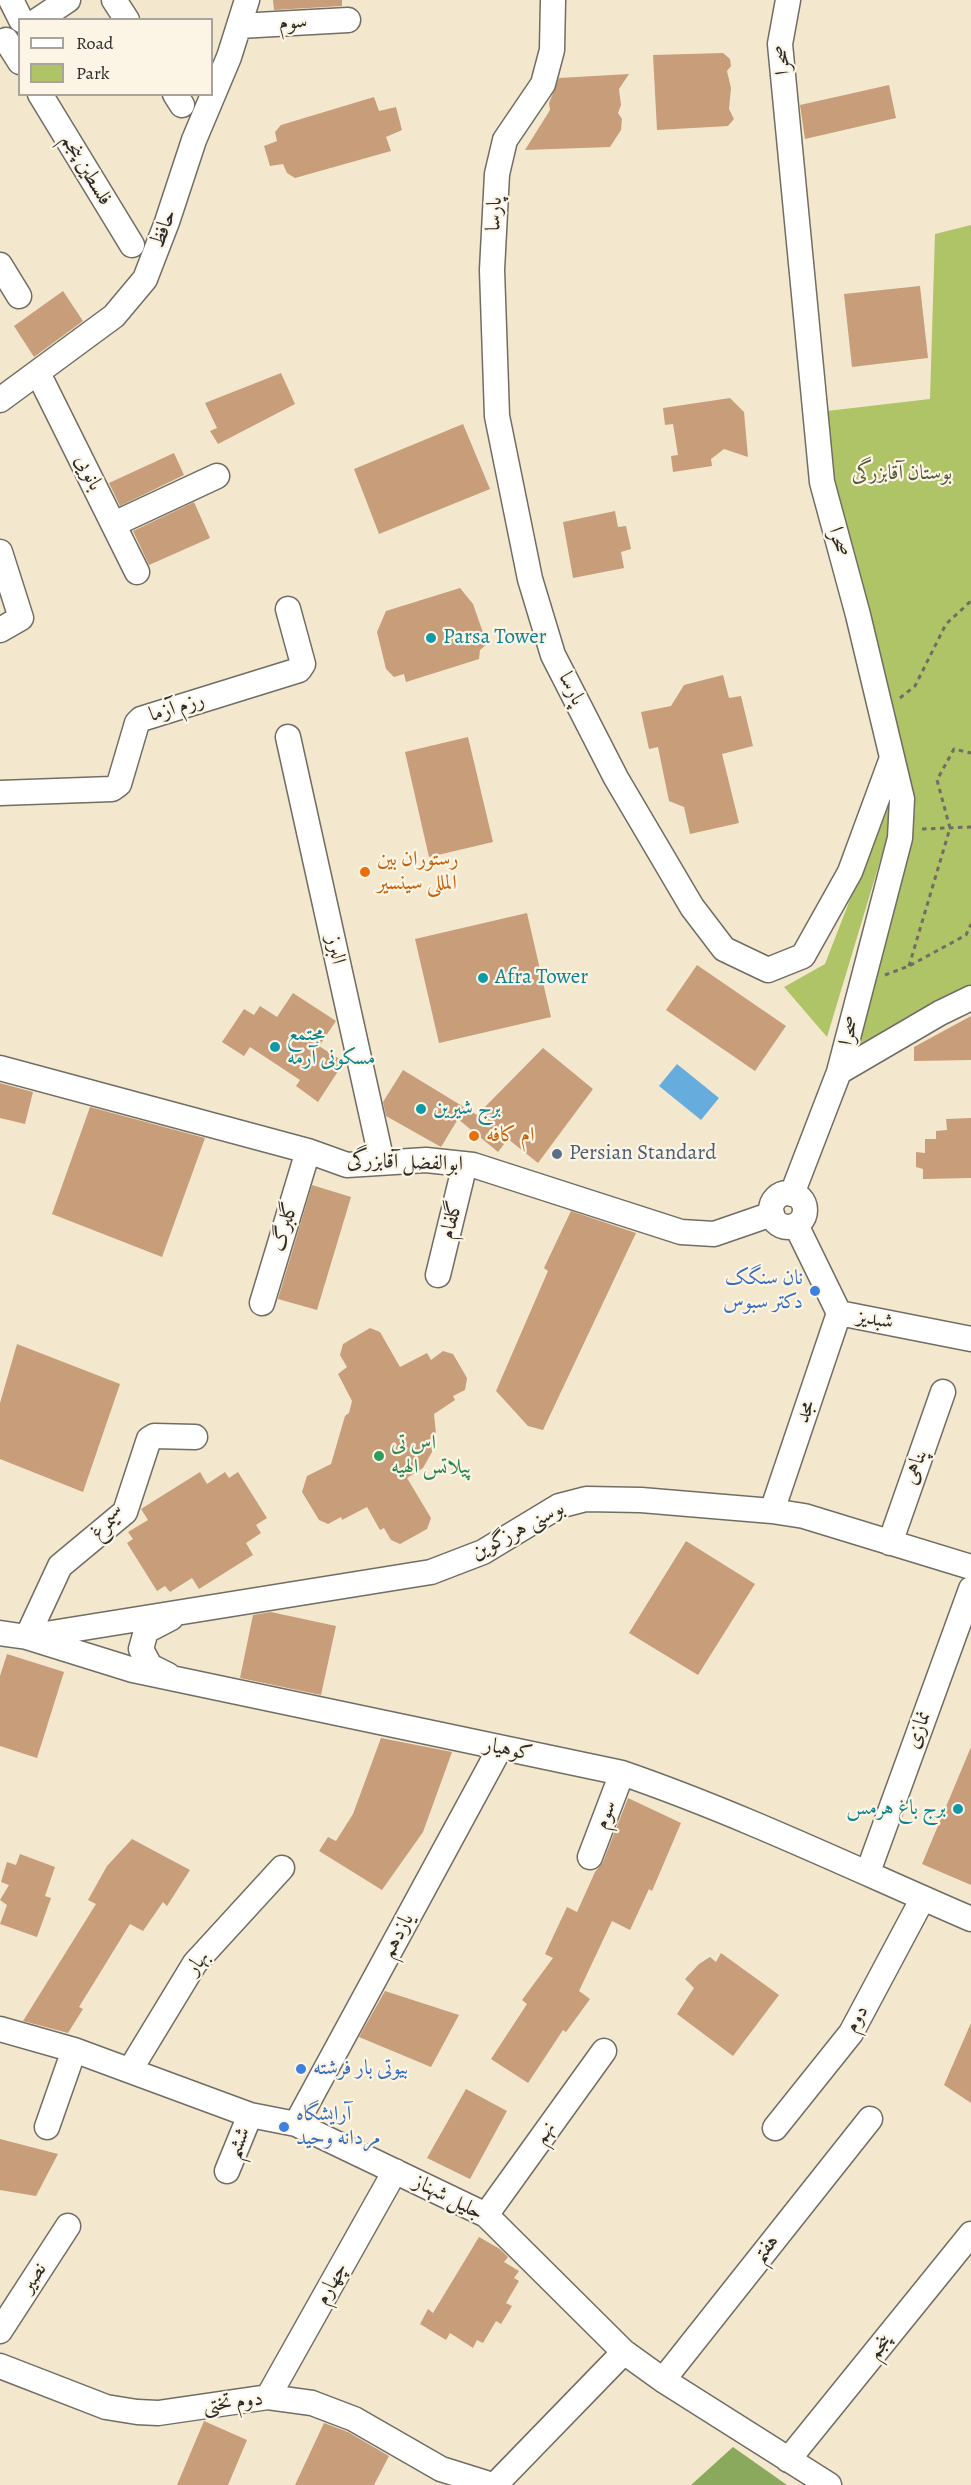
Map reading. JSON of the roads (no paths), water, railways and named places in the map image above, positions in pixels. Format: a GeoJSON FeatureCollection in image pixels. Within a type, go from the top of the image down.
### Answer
{"type":"FeatureCollection","features":[{"type":"Feature","properties":{"kind":"street"},"geometry":{"type":"LineString","coordinates":[[11,0],[20,18]]}},
{"type":"Feature","properties":{"kind":"street"},"geometry":{"type":"LineString","coordinates":[[41,18],[68,0]]}},
{"type":"Feature","properties":{"kind":"street"},"geometry":{"type":"LineString","coordinates":[[114,0],[126,18]]}},
{"type":"Feature","properties":{"kind":"street","name":"حافظ"},"geometry":{"type":"LineString","coordinates":[[213,95],[229,57],[247,0]]}},
{"type":"Feature","properties":{"kind":"street","name":"پارسا"},"geometry":{"type":"LineString","coordinates":[[553,0],[552,50],[543,84],[505,140],[497,174],[492,270],[497,416],[530,579],[553,655],[616,778],[692,907],[724,949],[768,969],[803,956],[849,872],[892,758]]}},
{"type":"Feature","properties":{"kind":"street","name":"صحرا"},"geometry":{"type":"LineString","coordinates":[[788,0],[780,44],[822,482],[902,799],[900,838],[839,1072]]}},
{"type":"Feature","properties":{"kind":"street","name":"سوم"},"geometry":{"type":"LineString","coordinates":[[239,26],[348,20]]}},
{"type":"Feature","properties":{"kind":"street"},"geometry":{"type":"LineString","coordinates":[[9,38],[18,58]]}},
{"type":"Feature","properties":{"kind":"street","name":"فلسطین پنجم"},"geometry":{"type":"LineString","coordinates":[[41,96],[132,244]]}},
{"type":"Feature","properties":{"kind":"street","name":"حافظ"},"geometry":{"type":"LineString","coordinates":[[0,400],[114,316],[145,279],[194,140],[213,96]]}},
{"type":"Feature","properties":{"kind":"street"},"geometry":{"type":"LineString","coordinates":[[0,265],[19,296]]}},
{"type":"Feature","properties":{"kind":"street","name":"بانویی"},"geometry":{"type":"LineString","coordinates":[[38,373],[137,572]]}},
{"type":"Feature","properties":{"kind":"street"},"geometry":{"type":"LineString","coordinates":[[114,524],[217,476]]}},
{"type":"Feature","properties":{"kind":"street"},"geometry":{"type":"LineString","coordinates":[[0,552],[21,618],[0,630]]}},
{"type":"Feature","properties":{"kind":"street","name":"رزم آزما"},"geometry":{"type":"LineString","coordinates":[[0,793],[112,789],[119,784],[137,723],[141,718],[299,670],[303,664],[288,609]]}},
{"type":"Feature","properties":{"kind":"street","name":"البرز"},"geometry":{"type":"LineString","coordinates":[[288,737],[382,1162]]}},
{"type":"Feature","properties":{"kind":"street"},"geometry":{"type":"LineString","coordinates":[[792,1194],[839,1072],[940,1013],[971,998]]}},
{"type":"Feature","properties":{"kind":"street","name":"ابوالفضل آقابزرگی"},"geometry":{"type":"LineString","coordinates":[[0,1068],[308,1151],[347,1164],[426,1160],[465,1164],[681,1232],[714,1234],[772,1214]]}},
{"type":"Feature","properties":{"kind":"street","name":"گلبرگ"},"geometry":{"type":"LineString","coordinates":[[262,1303],[308,1151]]}},
{"type":"Feature","properties":{"kind":"street","name":"گلفام"},"geometry":{"type":"LineString","coordinates":[[438,1275],[465,1164]]}},
{"type":"Feature","properties":{"kind":"street"},"geometry":{"type":"LineString","coordinates":[[792,1194],[798,1197],[805,1208],[804,1215],[796,1225],[790,1227],[778,1224],[772,1214],[772,1207],[779,1196],[792,1194]]}},
{"type":"Feature","properties":{"kind":"street","name":"شبدیز"},"geometry":{"type":"LineString","coordinates":[[796,1225],[839,1313],[971,1339]]}},
{"type":"Feature","properties":{"kind":"street","name":"مجد"},"geometry":{"type":"LineString","coordinates":[[772,1511],[839,1313]]}},
{"type":"Feature","properties":{"kind":"street","name":"پناهی"},"geometry":{"type":"LineString","coordinates":[[890,1543],[943,1392]]}},
{"type":"Feature","properties":{"kind":"street","name":"سیمرغ"},"geometry":{"type":"LineString","coordinates":[[27,1637],[60,1566],[125,1512],[149,1439],[154,1436],[195,1437]]}},
{"type":"Feature","properties":{"kind":"street","name":"بوسنی هرزگوین"},"geometry":{"type":"LineString","coordinates":[[27,1637],[431,1572],[483,1552],[559,1506],[586,1499],[641,1500],[772,1511],[804,1516],[971,1567]]}},
{"type":"Feature","properties":{"kind":"street","name":"نمازی"},"geometry":{"type":"LineString","coordinates":[[868,1872],[971,1589]]}},
{"type":"Feature","properties":{"kind":"street"},"geometry":{"type":"LineString","coordinates":[[178,1680],[150,1666],[141,1649],[146,1631],[181,1612]]}},
{"type":"Feature","properties":{"kind":"street"},"geometry":{"type":"LineString","coordinates":[[0,1634],[27,1637]]}},
{"type":"Feature","properties":{"kind":"street","name":"کوهیار"},"geometry":{"type":"LineString","coordinates":[[27,1637],[133,1670],[622,1773],[684,1794],[868,1872],[971,1919]]}},
{"type":"Feature","properties":{"kind":"street","name":"یازدهم"},"geometry":{"type":"LineString","coordinates":[[296,2124],[500,1748]]}},
{"type":"Feature","properties":{"kind":"street","name":"سوم"},"geometry":{"type":"LineString","coordinates":[[590,1857],[622,1773]]}},
{"type":"Feature","properties":{"kind":"street","name":"بهار"},"geometry":{"type":"LineString","coordinates":[[130,2070],[195,1963],[282,1868]]}},
{"type":"Feature","properties":{"kind":"street","name":"دوم"},"geometry":{"type":"LineString","coordinates":[[775,2128],[851,2033],[923,1898]]}},
{"type":"Feature","properties":{"kind":"street","name":"جلیل شهناز"},"geometry":{"type":"LineString","coordinates":[[0,2029],[74,2050],[250,2115],[296,2124],[486,2215],[624,2352],[663,2380],[829,2485]]}},
{"type":"Feature","properties":{"kind":"street"},"geometry":{"type":"LineString","coordinates":[[47,2127],[74,2050]]}},
{"type":"Feature","properties":{"kind":"street","name":"نهم"},"geometry":{"type":"LineString","coordinates":[[486,2215],[604,2051]]}},
{"type":"Feature","properties":{"kind":"street","name":"ششم"},"geometry":{"type":"LineString","coordinates":[[227,2171],[250,2115]]}},
{"type":"Feature","properties":{"kind":"street","name":"هفتم"},"geometry":{"type":"LineString","coordinates":[[663,2380],[870,2119]]}},
{"type":"Feature","properties":{"kind":"street","name":"چهارم"},"geometry":{"type":"LineString","coordinates":[[268,2397],[395,2171]]}},
{"type":"Feature","properties":{"kind":"street","name":"نصیر"},"geometry":{"type":"LineString","coordinates":[[0,2331],[68,2226]]}},
{"type":"Feature","properties":{"kind":"street","name":"پنجم"},"geometry":{"type":"LineString","coordinates":[[788,2460],[971,2234]]}},
{"type":"Feature","properties":{"kind":"street","name":"دوم تختی"},"geometry":{"type":"LineString","coordinates":[[0,2366],[106,2408],[137,2412],[158,2413],[268,2397],[312,2403],[354,2419],[436,2477],[493,2485],[624,2352]]}},
{"type":"Feature","properties":{"kind":"water"},"geometry":{"type":"Polygon","coordinates":[[[677,1064],[719,1098],[701,1120],[659,1086],[677,1064]]]}},
{"type":"Feature","properties":{"kind":"place","name":"Parsa Tower"},"geometry":{"type":"Point","coordinates":[431,638]}},
{"type":"Feature","properties":{"kind":"place","name":"رستوران بین المللی سینسیر"},"geometry":{"type":"Point","coordinates":[365,872]}},
{"type":"Feature","properties":{"kind":"place","name":"Afra Tower"},"geometry":{"type":"Point","coordinates":[483,978]}},
{"type":"Feature","properties":{"kind":"place","name":"مجتمع مسکونی آرمه"},"geometry":{"type":"Point","coordinates":[275,1047]}},
{"type":"Feature","properties":{"kind":"place","name":"برج شیرین"},"geometry":{"type":"Point","coordinates":[421,1109]}},
{"type":"Feature","properties":{"kind":"place","name":"ام کافه"},"geometry":{"type":"Point","coordinates":[474,1136]}},
{"type":"Feature","properties":{"kind":"place","name":"Persian Standard"},"geometry":{"type":"Point","coordinates":[557,1154]}},
{"type":"Feature","properties":{"kind":"place","name":"نان سنگک دکتر سبوس"},"geometry":{"type":"Point","coordinates":[815,1291]}},
{"type":"Feature","properties":{"kind":"place","name":"اس تی پیلاتس الهیه"},"geometry":{"type":"Point","coordinates":[379,1456]}},
{"type":"Feature","properties":{"kind":"place","name":"برج باغ هرمس"},"geometry":{"type":"Point","coordinates":[958,1809]}},
{"type":"Feature","properties":{"kind":"place","name":"بیوتی بار فرشته"},"geometry":{"type":"Point","coordinates":[301,2069]}},
{"type":"Feature","properties":{"kind":"place","name":"آرایشگاه مردانه وحید"},"geometry":{"type":"Point","coordinates":[284,2127]}},
{"type":"Feature","properties":{"kind":"park label","name":"بوستان آقابزرگی"},"geometry":{"type":"Point","coordinates":[902,474]}}]}
